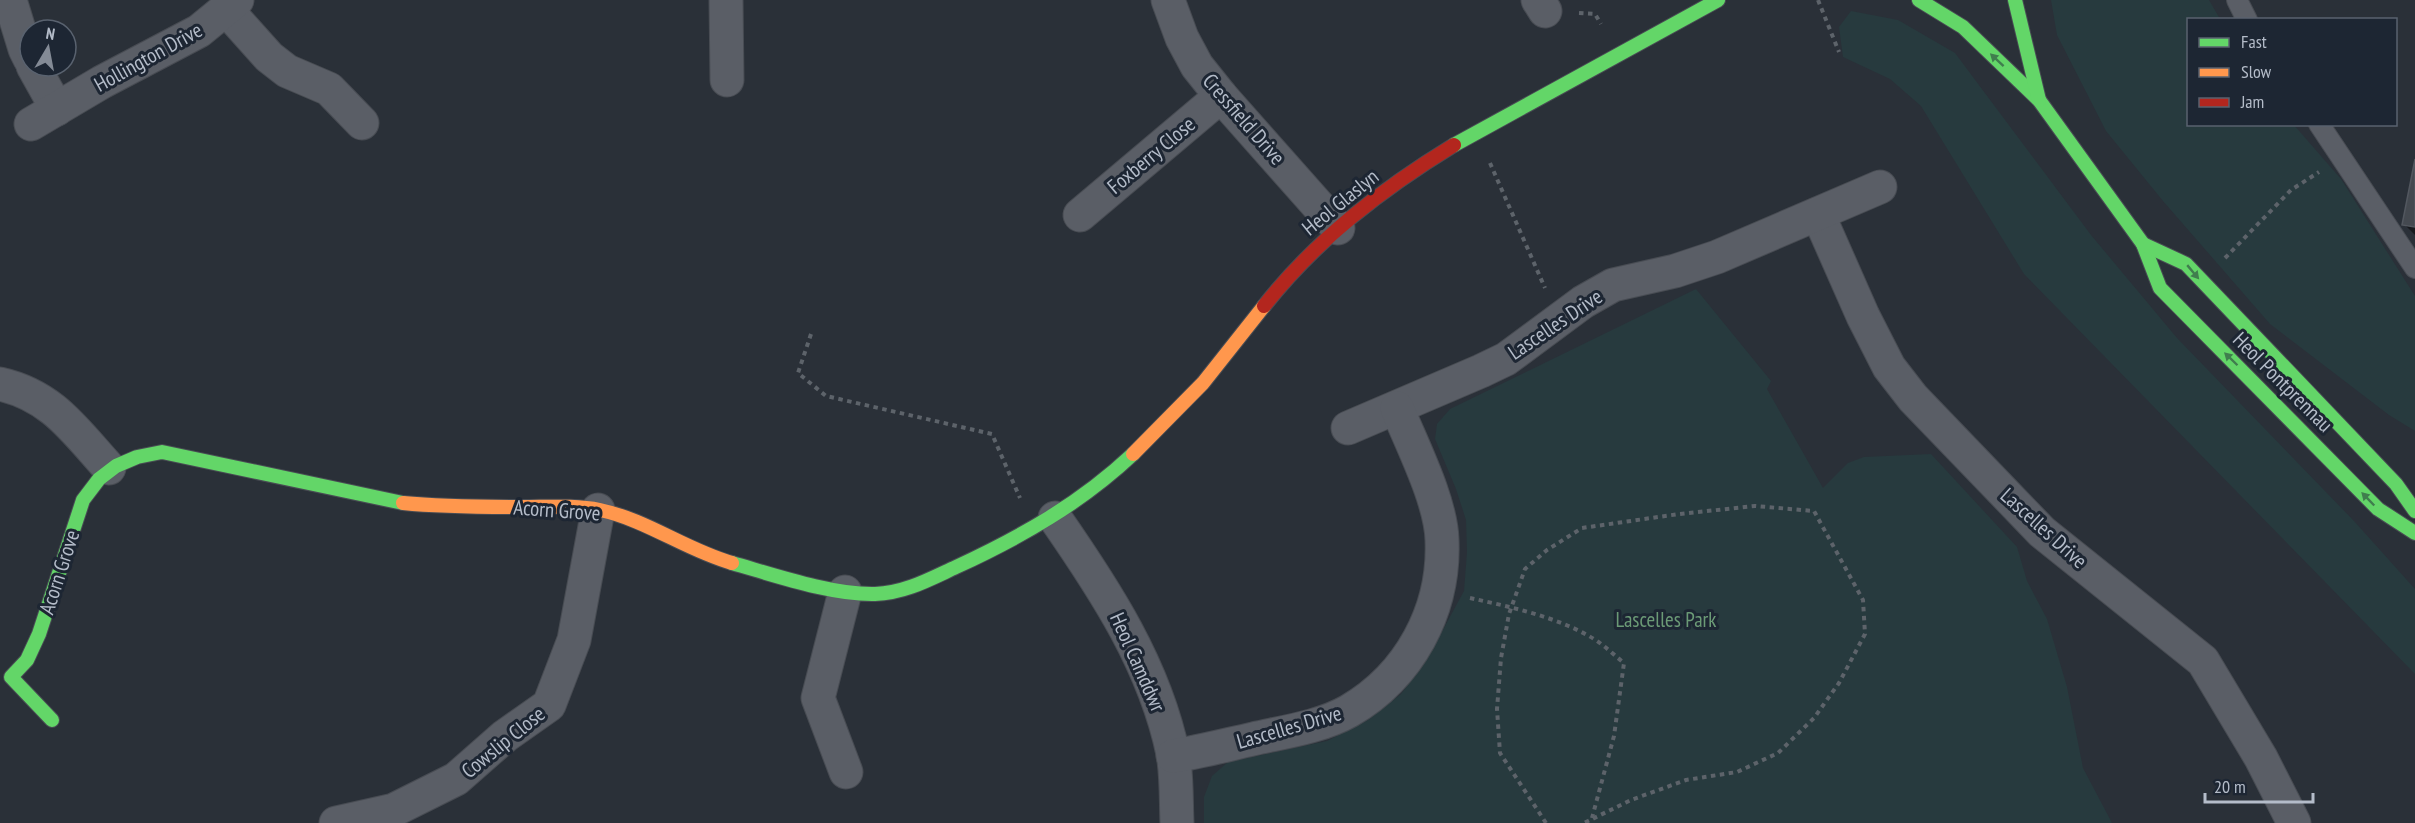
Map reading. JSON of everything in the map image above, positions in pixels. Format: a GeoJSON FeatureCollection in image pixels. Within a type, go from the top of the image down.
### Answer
{"type":"FeatureCollection","features":[{"type":"Feature","properties":{"kind":"street"},"geometry":{"type":"LineString","coordinates":[[10,0],[18,28]]}},
{"type":"Feature","properties":{"kind":"street"},"geometry":{"type":"LineString","coordinates":[[726,0],[727,80]]}},
{"type":"Feature","properties":{"kind":"street","name":"Cressfield Drive"},"geometry":{"type":"LineString","coordinates":[[1168,0],[1182,38],[1197,66],[1338,228]]}},
{"type":"Feature","properties":{"kind":"street","name":"Heol Glaslyn"},"geometry":{"type":"LineString","coordinates":[[1045,524],[1143,447],[1205,380],[1279,287],[1338,228],[1390,187],[1476,132],[1718,0]]}},
{"type":"Feature","properties":{"kind":"street","name":"Heol Pontprennau"},"geometry":{"type":"LineString","coordinates":[[1919,0],[1963,27],[2039,100],[2143,244],[2160,288],[2378,509],[2415,533]]}},
{"type":"Feature","properties":{"kind":"street","name":"Heol Pontprennau"},"geometry":{"type":"LineString","coordinates":[[2015,0],[2039,100]]}},
{"type":"Feature","properties":{"kind":"street"},"geometry":{"type":"LineString","coordinates":[[232,5],[269,57],[287,71],[328,89],[362,123]]}},
{"type":"Feature","properties":{"kind":"street","name":"Hollington Drive"},"geometry":{"type":"LineString","coordinates":[[36,78],[44,117],[199,31],[232,5]]}},
{"type":"Feature","properties":{"kind":"street","name":"Foxberry Close"},"geometry":{"type":"LineString","coordinates":[[1080,215],[1221,96]]}},
{"type":"Feature","properties":{"kind":"street","name":"Lascelles Drive"},"geometry":{"type":"LineString","coordinates":[[1348,428],[1481,372],[1506,358],[1582,302],[1613,285],[1675,271],[1717,257],[1880,187]]}},
{"type":"Feature","properties":{"kind":"street","name":"Lascelles Drive"},"geometry":{"type":"LineString","coordinates":[[1818,214],[1863,316],[1889,367],[1913,399],[2042,532],[2202,661],[2261,758],[2294,823]]}},
{"type":"Feature","properties":{"kind":"street","name":"Heol Pontprennau"},"geometry":{"type":"LineString","coordinates":[[2143,244],[2187,264],[2202,283],[2396,484],[2415,511]]}},
{"type":"Feature","properties":{"kind":"street"},"geometry":{"type":"LineString","coordinates":[[0,384],[19,388],[49,405],[80,432],[109,468]]}},
{"type":"Feature","properties":{"kind":"street","name":"Lascelles Drive"},"geometry":{"type":"LineString","coordinates":[[1173,756],[1307,726],[1347,712],[1382,688],[1411,655],[1429,621],[1439,590],[1443,540],[1437,508],[1397,408]]}},
{"type":"Feature","properties":{"kind":"street","name":"Acorn Grove"},"geometry":{"type":"LineString","coordinates":[[52,720],[6,679],[27,660],[39,634],[83,500],[93,484],[109,468],[134,457],[162,452],[398,502],[437,506],[566,506],[598,510],[660,531],[692,549],[728,563],[845,592],[867,594],[891,593],[917,586],[1001,548],[1045,524]]}},
{"type":"Feature","properties":{"kind":"street","name":"Cowslip Close"},"geometry":{"type":"LineString","coordinates":[[336,823],[394,810],[456,779],[505,736],[549,705],[574,640],[598,510]]}},
{"type":"Feature","properties":{"kind":"street","name":"Heol Camddwr"},"geometry":{"type":"LineString","coordinates":[[1045,524],[1120,616],[1159,704],[1173,756],[1177,823]]}},
{"type":"Feature","properties":{"kind":"street"},"geometry":{"type":"LineString","coordinates":[[845,592],[818,698],[846,772]]}},
{"type":"Feature","properties":{"kind":"lane"},"geometry":{"type":"LineString","coordinates":[[2237,0],[2246,18]]}},
{"type":"Feature","properties":{"kind":"lane"},"geometry":{"type":"LineString","coordinates":[[2320,126],[2415,268]]}},
{"type":"Feature","properties":{"kind":"path"},"geometry":{"type":"LineString","coordinates":[[1818,0],[1839,52]]}},
{"type":"Feature","properties":{"kind":"path"},"geometry":{"type":"LineString","coordinates":[[1541,5],[1595,14],[1617,56]]}},
{"type":"Feature","properties":{"kind":"path"},"geometry":{"type":"LineString","coordinates":[[1476,132],[1559,319]]}},
{"type":"Feature","properties":{"kind":"path"},"geometry":{"type":"LineString","coordinates":[[2202,283],[2291,190],[2342,157]]}},
{"type":"Feature","properties":{"kind":"path"},"geometry":{"type":"LineString","coordinates":[[811,334],[798,372],[826,396],[992,434],[1045,524]]}},
{"type":"Feature","properties":{"kind":"path"},"geometry":{"type":"LineString","coordinates":[[1546,823],[1500,753],[1497,709],[1501,658],[1512,608],[1525,569],[1547,550],[1582,528],[1755,506],[1814,511],[1863,600],[1865,634],[1839,683],[1814,718],[1778,753],[1737,772],[1686,780],[1631,800],[1584,823]]}},
{"type":"Feature","properties":{"kind":"path"},"geometry":{"type":"LineString","coordinates":[[1439,590],[1512,608],[1556,622],[1594,639],[1624,663],[1614,736],[1592,819]]}},
{"type":"Feature","properties":{"kind":"green space"},"geometry":{"type":"Polygon","coordinates":[[[2051,0],[2209,0],[2219,18],[2187,18],[2187,126],[2295,126],[2341,179],[2415,296],[2415,431],[2389,415],[2270,324],[2163,201],[2106,131],[2057,35],[2051,0]]]}},
{"type":"Feature","properties":{"kind":"green space"},"geometry":{"type":"Polygon","coordinates":[[[1851,11],[1898,20],[1955,53],[2091,235],[2177,338],[2354,521],[2415,589],[2415,674],[2024,274],[1921,106],[1890,79],[1843,57],[1839,27],[1851,11]]]}},
{"type":"Feature","properties":{"kind":"green space","name":"Lascelles Park"},"geometry":{"type":"Polygon","coordinates":[[[1696,289],[1771,381],[1767,389],[1823,488],[1848,463],[1864,457],[1931,454],[2017,547],[2027,581],[2047,619],[2067,687],[2083,768],[2112,823],[1204,823],[1204,797],[1212,776],[1228,762],[1327,741],[1368,720],[1401,694],[1427,659],[1464,591],[1467,552],[1466,520],[1435,439],[1437,424],[1450,409],[1696,289]]]}},
{"type":"Feature","properties":{"kind":"building"},"geometry":{"type":"Polygon","coordinates":[[[2415,159],[2415,227],[2402,225],[2415,159]]]}},
{"type":"Feature","properties":{"kind":"traffic: fast"},"geometry":{"type":"LineString","coordinates":[[1454,145],[1718,0]]}},
{"type":"Feature","properties":{"kind":"traffic: fast"},"geometry":{"type":"LineString","coordinates":[[1919,0],[1963,27],[2039,100],[2143,244],[2160,288],[2378,509],[2415,533]]}},
{"type":"Feature","properties":{"kind":"traffic: fast"},"geometry":{"type":"LineString","coordinates":[[2015,0],[2039,100]]}},
{"type":"Feature","properties":{"kind":"traffic: fast"},"geometry":{"type":"LineString","coordinates":[[2143,244],[2186,264],[2396,484],[2415,511]]}},
{"type":"Feature","properties":{"kind":"traffic: fast"},"geometry":{"type":"LineString","coordinates":[[52,720],[11,677],[27,660],[39,634],[83,500],[99,479],[116,466],[137,457],[162,452],[403,503]]}},
{"type":"Feature","properties":{"kind":"traffic: fast"},"geometry":{"type":"LineString","coordinates":[[732,563],[840,591],[875,594],[897,591],[937,576],[1027,531],[1093,488],[1133,454]]}},
{"type":"Feature","properties":{"kind":"traffic: slow"},"geometry":{"type":"LineString","coordinates":[[1133,454],[1203,383],[1264,306]]}},
{"type":"Feature","properties":{"kind":"traffic: slow"},"geometry":{"type":"LineString","coordinates":[[403,503],[591,508],[634,521],[699,551],[732,563]]}},
{"type":"Feature","properties":{"kind":"traffic: jam"},"geometry":{"type":"LineString","coordinates":[[1264,306],[1328,237],[1401,179],[1454,145]]}}]}
